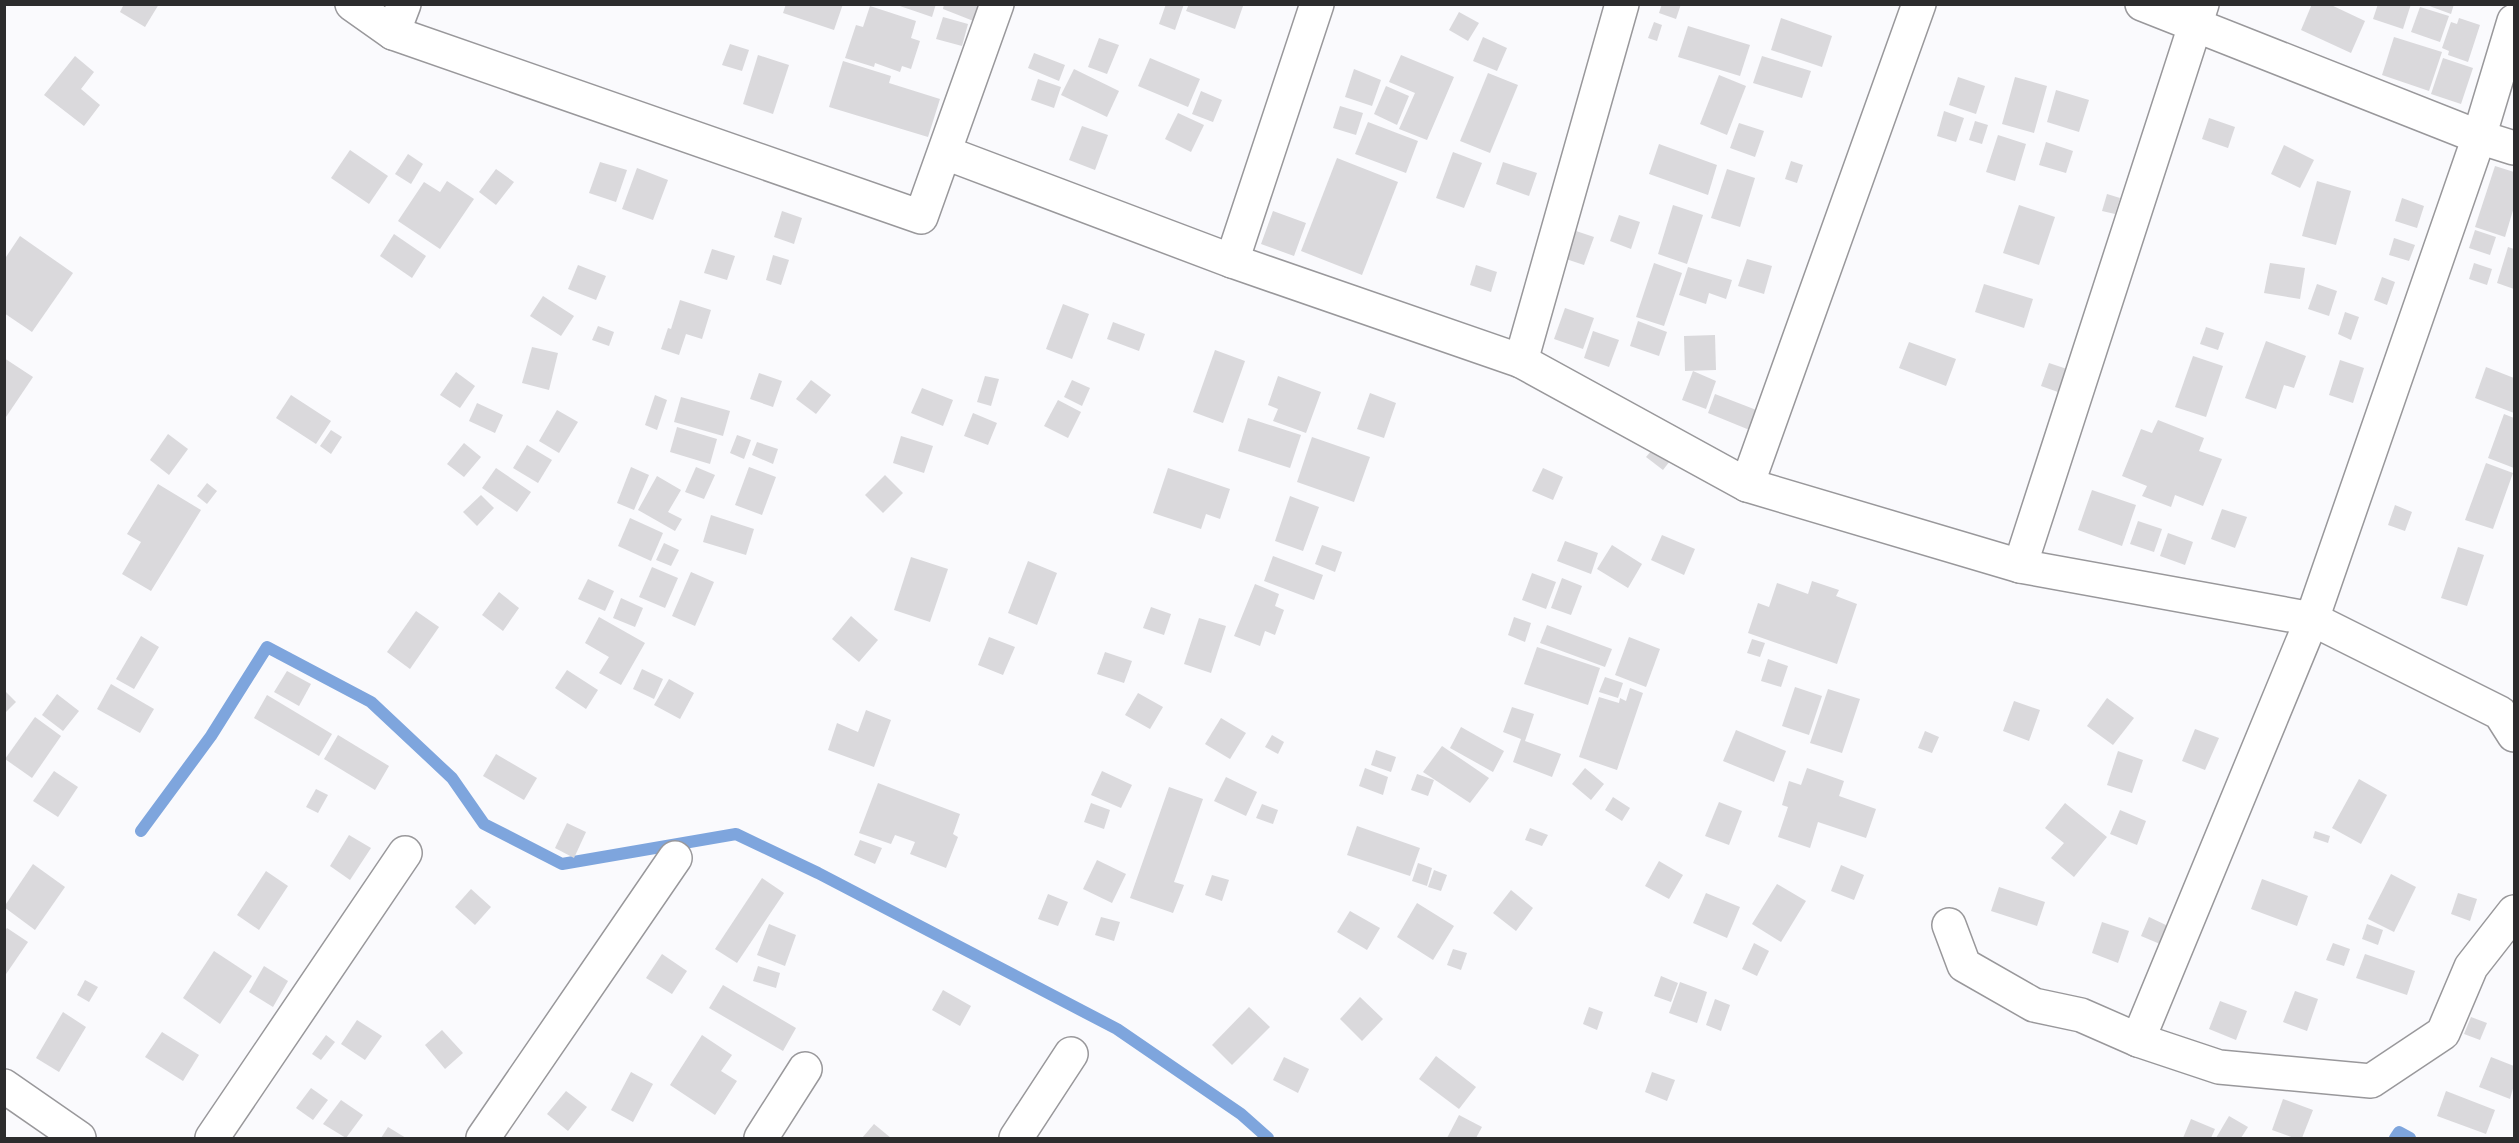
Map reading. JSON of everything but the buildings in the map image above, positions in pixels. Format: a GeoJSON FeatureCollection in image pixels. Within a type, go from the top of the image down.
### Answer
{"type":"FeatureCollection","features":[{"type":"Feature","properties":{"kind":"street"},"geometry":{"type":"LineString","coordinates":[[352,4],[399,19],[921,217],[998,4]]}},
{"type":"Feature","properties":{"kind":"street"},"geometry":{"type":"LineString","coordinates":[[1232,261],[1317,4]]}},
{"type":"Feature","properties":{"kind":"street"},"geometry":{"type":"LineString","coordinates":[[1521,361],[1622,4]]}},
{"type":"Feature","properties":{"kind":"street"},"geometry":{"type":"LineString","coordinates":[[1747,485],[1920,4]]}},
{"type":"Feature","properties":{"kind":"street"},"geometry":{"type":"LineString","coordinates":[[2142,4],[2199,15],[2479,137],[2514,148]]}},
{"type":"Feature","properties":{"kind":"street"},"geometry":{"type":"LineString","coordinates":[[2020,566],[2199,15]]}},
{"type":"Feature","properties":{"kind":"street"},"geometry":{"type":"LineString","coordinates":[[2138,1040],[2312,620],[2479,137],[2514,21]]}},
{"type":"Feature","properties":{"kind":"street"},"geometry":{"type":"LineString","coordinates":[[946,153],[1232,261],[1521,361],[1747,485],[2020,566],[2312,620],[2510,716]]}},
{"type":"Feature","properties":{"kind":"street"},"geometry":{"type":"LineString","coordinates":[[212,1138],[405,854]]}},
{"type":"Feature","properties":{"kind":"street"},"geometry":{"type":"LineString","coordinates":[[483,1138],[675,858]]}},
{"type":"Feature","properties":{"kind":"street"},"geometry":{"type":"LineString","coordinates":[[1949,925],[1964,965],[2034,1005],[2081,1015],[2138,1040],[2219,1067],[2371,1081],[2443,1033],[2471,967],[2514,912]]}},
{"type":"Feature","properties":{"kind":"street"},"geometry":{"type":"LineString","coordinates":[[1016,1138],[1071,1054]]}},
{"type":"Feature","properties":{"kind":"street"},"geometry":{"type":"LineString","coordinates":[[761,1138],[805,1069]]}},
{"type":"Feature","properties":{"kind":"street"},"geometry":{"type":"LineString","coordinates":[[4,1086],[79,1138]]}},
{"type":"Feature","properties":{"kind":"waterway"},"geometry":{"type":"LineString","coordinates":[[141,831],[211,736],[267,647],[371,702],[452,778],[484,824],[562,864],[736,834],[818,873],[1117,1029],[1241,1114],[1268,1138]]}},
{"type":"Feature","properties":{"kind":"waterway"},"geometry":{"type":"LineString","coordinates":[[2395,1138],[2399,1132],[2410,1138]]}}]}
